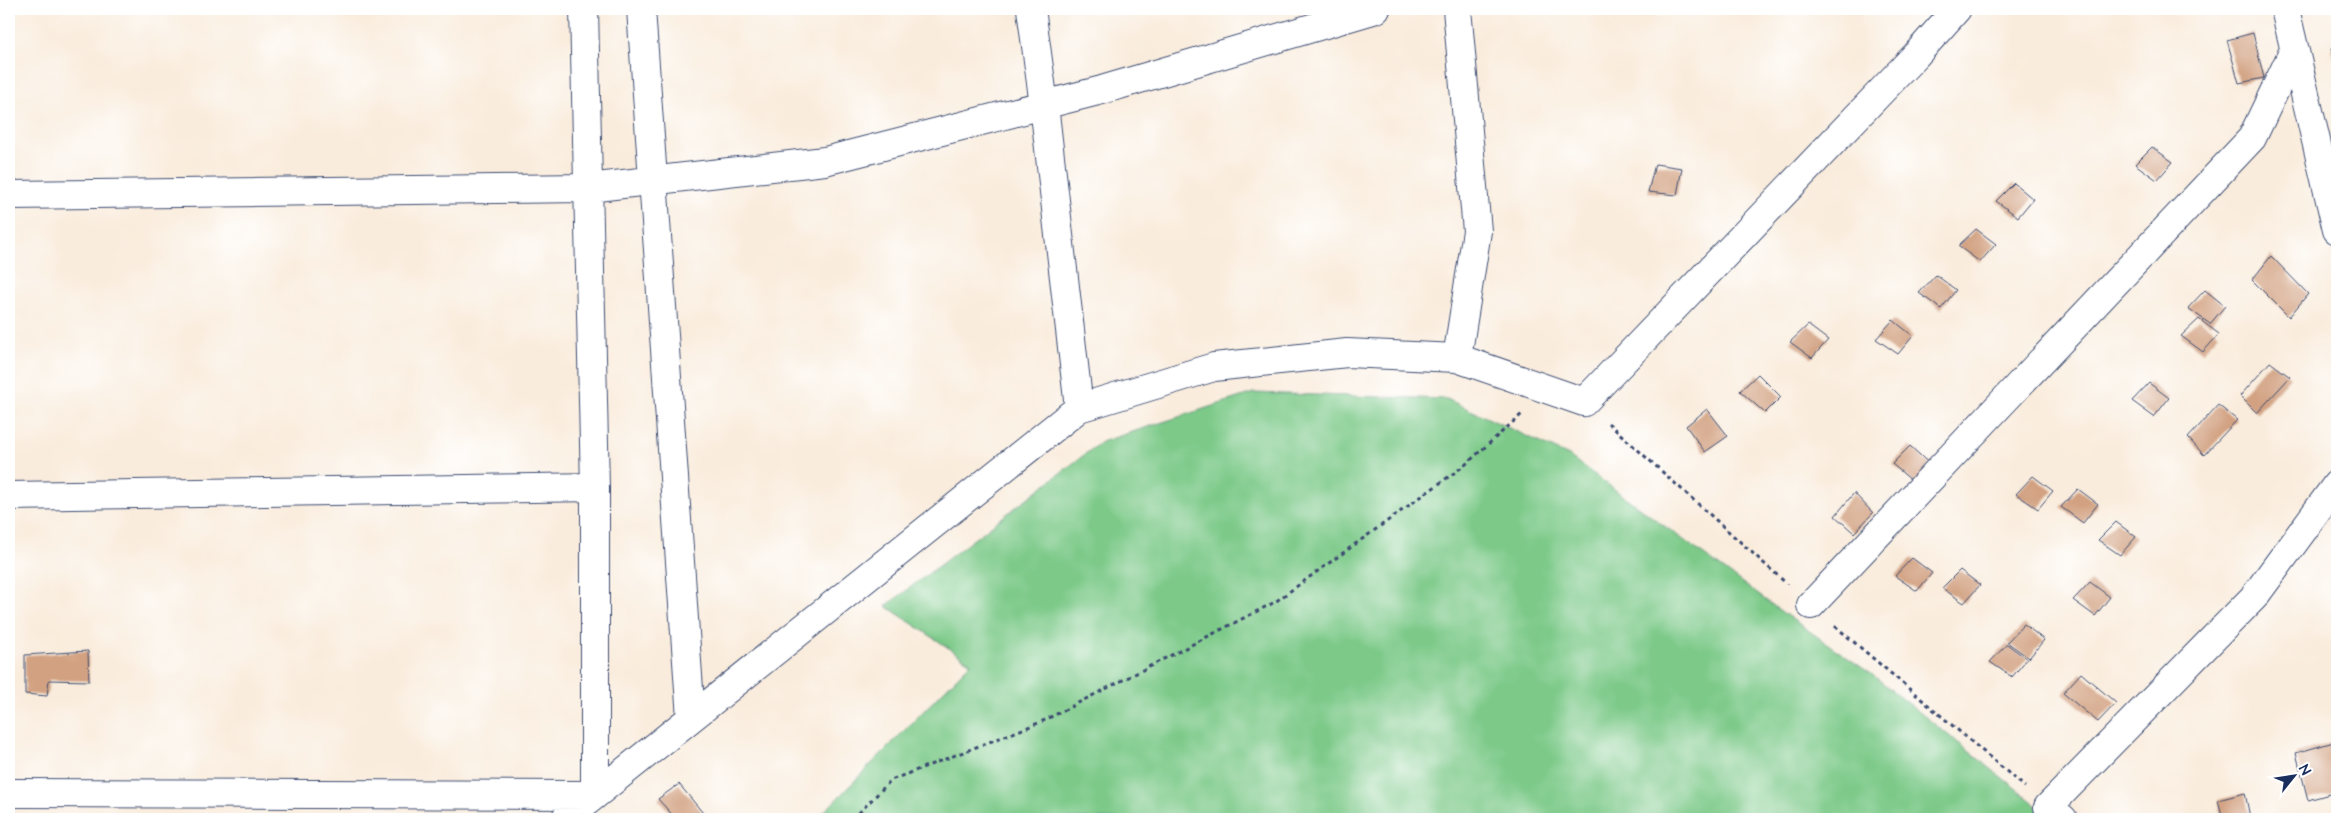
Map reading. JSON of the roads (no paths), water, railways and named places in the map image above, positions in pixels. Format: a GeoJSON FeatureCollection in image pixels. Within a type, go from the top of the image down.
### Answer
{"type":"FeatureCollection","features":[{"type":"Feature","properties":{"kind":"street"},"geometry":{"type":"LineString","coordinates":[[584,9],[595,487],[595,794]]}},
{"type":"Feature","properties":{"kind":"street"},"geometry":{"type":"LineString","coordinates":[[641,9],[691,718]]}},
{"type":"Feature","properties":{"kind":"street"},"geometry":{"type":"LineString","coordinates":[[1031,9],[1079,408]]}},
{"type":"Feature","properties":{"kind":"street"},"geometry":{"type":"LineString","coordinates":[[9,194],[588,188],[654,182],[825,161],[1044,105],[1376,9]]}},
{"type":"Feature","properties":{"kind":"street"},"geometry":{"type":"LineString","coordinates":[[1457,9],[1477,231],[1457,358]]}},
{"type":"Feature","properties":{"kind":"street"},"geometry":{"type":"LineString","coordinates":[[564,819],[1079,408],[1214,366],[1347,353],[1457,358],[1584,402],[1916,55],[1956,9]]}},
{"type":"Feature","properties":{"kind":"street"},"geometry":{"type":"LineString","coordinates":[[2284,9],[2337,230]]}},
{"type":"Feature","properties":{"kind":"street"},"geometry":{"type":"LineString","coordinates":[[1811,605],[2252,138],[2294,50]]}},
{"type":"Feature","properties":{"kind":"street"},"geometry":{"type":"LineString","coordinates":[[2063,819],[2048,807],[2254,597],[2337,484]]}},
{"type":"Feature","properties":{"kind":"street"},"geometry":{"type":"LineString","coordinates":[[9,496],[595,487]]}},
{"type":"Feature","properties":{"kind":"street"},"geometry":{"type":"LineString","coordinates":[[9,793],[595,794]]}}]}
